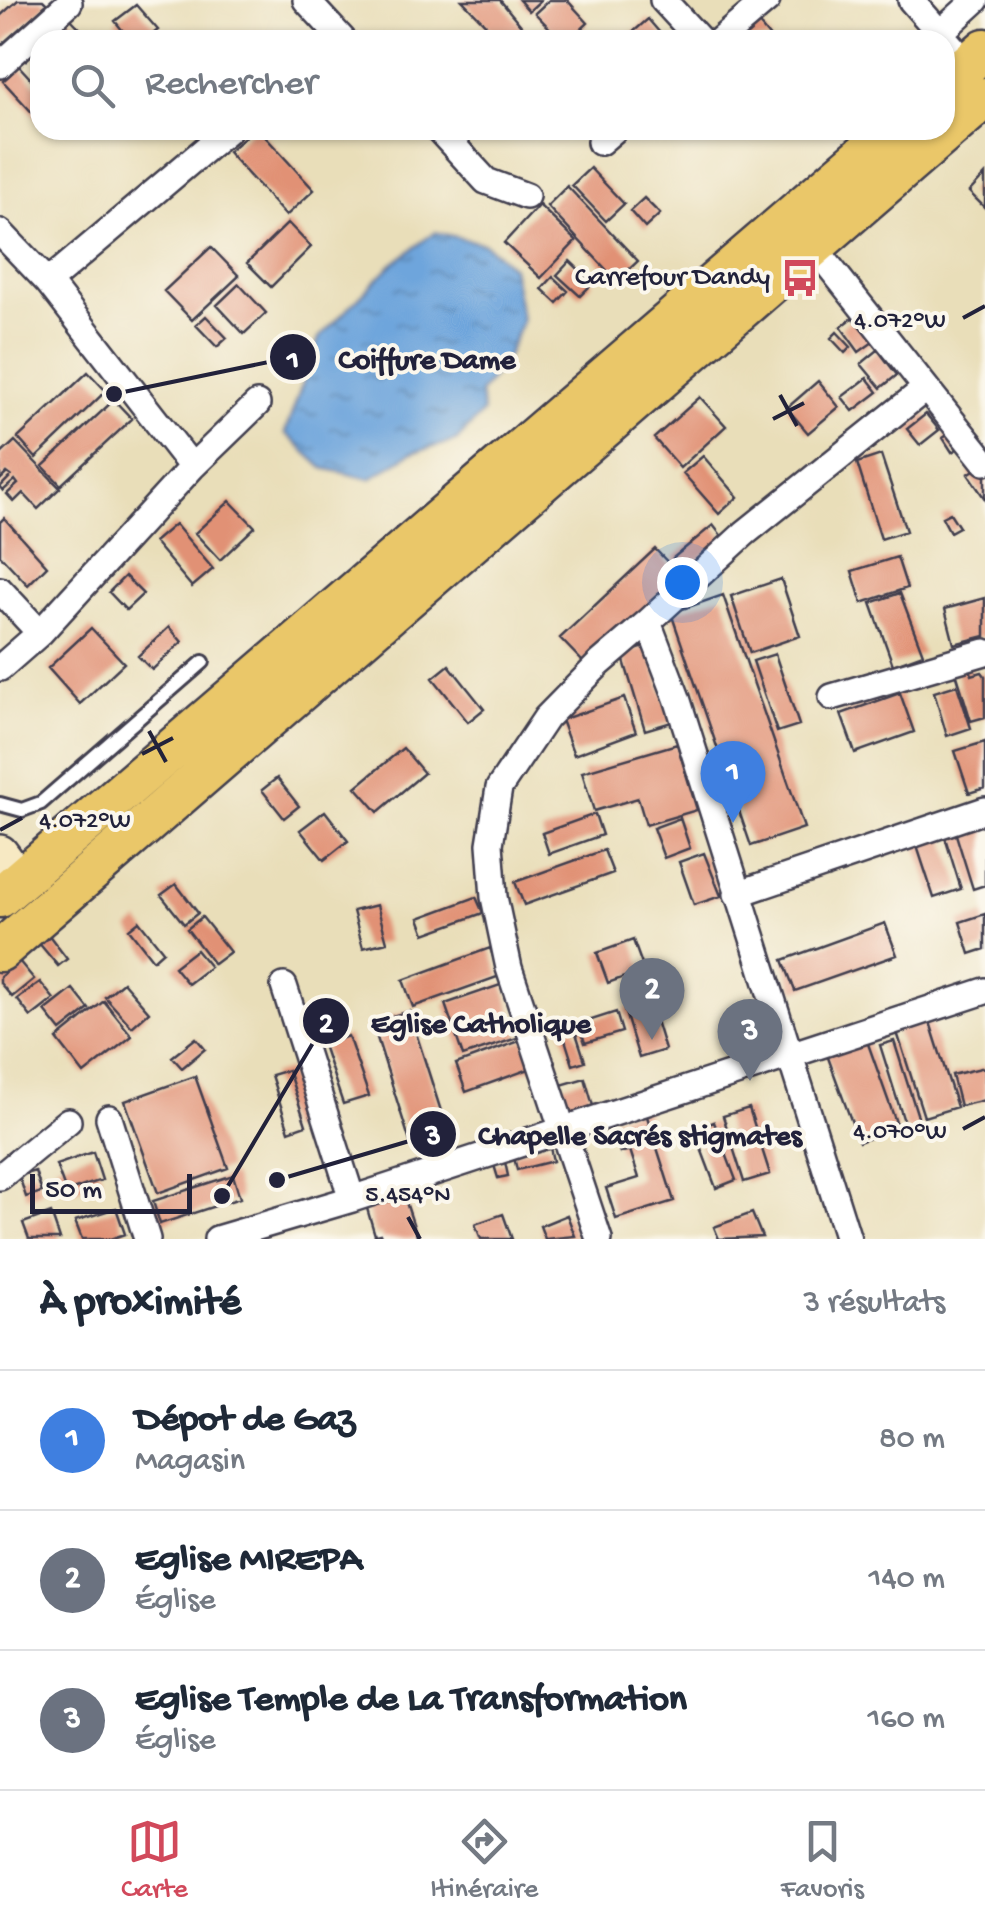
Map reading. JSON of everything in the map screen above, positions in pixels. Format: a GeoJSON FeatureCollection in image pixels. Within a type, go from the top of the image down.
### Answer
{"type":"FeatureCollection","features":[{"type":"Feature","properties":{"kind":"main road"},"geometry":{"type":"LineString","coordinates":[[7,877],[880,140]]}},
{"type":"Feature","properties":{"kind":"main road"},"geometry":{"type":"LineString","coordinates":[[0,951],[814,247],[911,140]]}},
{"type":"Feature","properties":{"kind":"street"},"geometry":{"type":"LineString","coordinates":[[306,0],[334,30]]}},
{"type":"Feature","properties":{"kind":"street"},"geometry":{"type":"LineString","coordinates":[[663,0],[691,30]]}},
{"type":"Feature","properties":{"kind":"street"},"geometry":{"type":"LineString","coordinates":[[732,30],[767,0]]}},
{"type":"Feature","properties":{"kind":"street"},"geometry":{"type":"LineString","coordinates":[[911,0],[937,30]]}},
{"type":"Feature","properties":{"kind":"street"},"geometry":{"type":"LineString","coordinates":[[943,30],[976,0]]}},
{"type":"Feature","properties":{"kind":"street"},"geometry":{"type":"LineString","coordinates":[[37,30],[69,1]]}},
{"type":"Feature","properties":{"kind":"street"},"geometry":{"type":"LineString","coordinates":[[0,64],[30,37]]}},
{"type":"Feature","properties":{"kind":"street"},"geometry":{"type":"LineString","coordinates":[[955,53],[971,74]]}},
{"type":"Feature","properties":{"kind":"street"},"geometry":{"type":"LineString","coordinates":[[48,282],[216,140]]}},
{"type":"Feature","properties":{"kind":"street"},"geometry":{"type":"LineString","coordinates":[[448,140],[486,181],[526,196]]}},
{"type":"Feature","properties":{"kind":"street"},"geometry":{"type":"LineString","coordinates":[[0,232],[48,282],[192,466]]}},
{"type":"Feature","properties":{"kind":"street"},"geometry":{"type":"LineString","coordinates":[[814,247],[985,462]]}},
{"type":"Feature","properties":{"kind":"street"},"geometry":{"type":"LineString","coordinates":[[599,1239],[509,968],[494,897],[490,844],[499,788],[546,718],[599,664],[746,532],[926,388]]}},
{"type":"Feature","properties":{"kind":"street"},"geometry":{"type":"LineString","coordinates":[[0,668],[40,633],[192,466],[257,404]]}},
{"type":"Feature","properties":{"kind":"street"},"geometry":{"type":"LineString","coordinates":[[0,590],[40,633]]}},
{"type":"Feature","properties":{"kind":"street"},"geometry":{"type":"LineString","coordinates":[[648,622],[677,698],[848,1239]]}},
{"type":"Feature","properties":{"kind":"street"},"geometry":{"type":"LineString","coordinates":[[832,697],[985,652]]}},
{"type":"Feature","properties":{"kind":"street"},"geometry":{"type":"LineString","coordinates":[[736,894],[985,810]]}},
{"type":"Feature","properties":{"kind":"street"},"geometry":{"type":"LineString","coordinates":[[284,986],[352,1198]]}},
{"type":"Feature","properties":{"kind":"street"},"geometry":{"type":"LineString","coordinates":[[218,1239],[985,990]]}},
{"type":"Feature","properties":{"kind":"street"},"geometry":{"type":"LineString","coordinates":[[110,1118],[147,1239]]}},
{"type":"Feature","properties":{"kind":"street"},"geometry":{"type":"LineString","coordinates":[[0,1177],[68,1121]]}},
{"type":"Feature","properties":{"kind":"lane"},"geometry":{"type":"LineString","coordinates":[[0,804],[22,810],[41,803],[203,662]]}},
{"type":"Feature","properties":{"kind":"water"},"geometry":{"type":"Polygon","coordinates":[[[435,232],[485,244],[512,267],[522,321],[504,363],[480,393],[483,412],[456,441],[411,453],[370,479],[323,468],[285,433],[319,338],[390,266],[435,232]]]}},
{"type":"Feature","properties":{"kind":"building"},"geometry":{"type":"Polygon","coordinates":[[[18,0],[43,0],[47,4],[0,46],[0,16],[18,0]]]}},
{"type":"Feature","properties":{"kind":"building"},"geometry":{"type":"Polygon","coordinates":[[[462,0],[500,0],[525,30],[491,30],[462,0]]]}},
{"type":"Feature","properties":{"kind":"building"},"geometry":{"type":"Polygon","coordinates":[[[519,0],[541,0],[529,11],[519,0]]]}},
{"type":"Feature","properties":{"kind":"building"},"geometry":{"type":"Polygon","coordinates":[[[549,0],[567,0],[588,23],[581,30],[551,30],[535,13],[549,0]]]}},
{"type":"Feature","properties":{"kind":"building"},"geometry":{"type":"Polygon","coordinates":[[[136,5],[158,30],[122,30],[115,21],[136,5]]]}},
{"type":"Feature","properties":{"kind":"building"},"geometry":{"type":"Polygon","coordinates":[[[70,18],[81,30],[57,30],[70,18]]]}},
{"type":"Feature","properties":{"kind":"building"},"geometry":{"type":"Polygon","coordinates":[[[648,19],[657,30],[635,30],[648,19]]]}},
{"type":"Feature","properties":{"kind":"building"},"geometry":{"type":"Polygon","coordinates":[[[19,66],[30,78],[30,110],[3,81],[19,66]]]}},
{"type":"Feature","properties":{"kind":"building"},"geometry":{"type":"Polygon","coordinates":[[[241,140],[268,140],[314,190],[286,216],[228,152],[241,140]]]}},
{"type":"Feature","properties":{"kind":"building"},"geometry":{"type":"Polygon","coordinates":[[[590,168],[624,204],[606,221],[572,185],[590,168]]]}},
{"type":"Feature","properties":{"kind":"building"},"geometry":{"type":"Polygon","coordinates":[[[985,175],[985,208],[969,192],[985,175]]]}},
{"type":"Feature","properties":{"kind":"building"},"geometry":{"type":"Polygon","coordinates":[[[567,186],[638,261],[617,281],[547,206],[567,186]]]}},
{"type":"Feature","properties":{"kind":"building"},"geometry":{"type":"Polygon","coordinates":[[[644,198],[660,214],[645,228],[630,211],[644,198]]]}},
{"type":"Feature","properties":{"kind":"building"},"geometry":{"type":"Polygon","coordinates":[[[539,205],[576,241],[541,278],[504,243],[539,205]]]}},
{"type":"Feature","properties":{"kind":"building"},"geometry":{"type":"Polygon","coordinates":[[[288,223],[311,247],[271,287],[247,263],[288,223]]]}},
{"type":"Feature","properties":{"kind":"building"},"geometry":{"type":"Polygon","coordinates":[[[211,247],[239,276],[192,320],[164,291],[211,247]]]}},
{"type":"Feature","properties":{"kind":"building"},"geometry":{"type":"Polygon","coordinates":[[[570,261],[593,283],[580,296],[557,275],[570,261]]]}},
{"type":"Feature","properties":{"kind":"building"},"geometry":{"type":"Polygon","coordinates":[[[553,277],[568,291],[557,303],[542,289],[553,277]]]}},
{"type":"Feature","properties":{"kind":"building"},"geometry":{"type":"Polygon","coordinates":[[[239,284],[266,313],[244,334],[217,305],[239,284]]]}},
{"type":"Feature","properties":{"kind":"building"},"geometry":{"type":"Polygon","coordinates":[[[206,316],[227,338],[217,347],[196,325],[206,316]]]}},
{"type":"Feature","properties":{"kind":"building"},"geometry":{"type":"Polygon","coordinates":[[[854,317],[873,342],[859,352],[841,327],[854,317]]]}},
{"type":"Feature","properties":{"kind":"building"},"geometry":{"type":"Polygon","coordinates":[[[837,332],[851,347],[845,353],[831,338],[837,332]]]}},
{"type":"Feature","properties":{"kind":"building"},"geometry":{"type":"Polygon","coordinates":[[[878,350],[897,375],[881,388],[861,364],[878,350]]]}},
{"type":"Feature","properties":{"kind":"building"},"geometry":{"type":"Polygon","coordinates":[[[88,372],[106,391],[36,458],[18,438],[88,372]]]}},
{"type":"Feature","properties":{"kind":"building"},"geometry":{"type":"Polygon","coordinates":[[[867,378],[878,392],[853,411],[842,397],[867,378]]]}},
{"type":"Feature","properties":{"kind":"building"},"geometry":{"type":"Polygon","coordinates":[[[818,381],[839,407],[808,433],[787,408],[818,381]]]}},
{"type":"Feature","properties":{"kind":"building"},"geometry":{"type":"Polygon","coordinates":[[[700,397],[726,426],[680,468],[654,438],[700,397]]]}},
{"type":"Feature","properties":{"kind":"building"},"geometry":{"type":"Polygon","coordinates":[[[114,400],[132,419],[61,485],[43,466],[114,400]]]}},
{"type":"Feature","properties":{"kind":"building"},"geometry":{"type":"Polygon","coordinates":[[[926,414],[939,430],[920,445],[907,429],[926,414]]]}},
{"type":"Feature","properties":{"kind":"building"},"geometry":{"type":"Polygon","coordinates":[[[951,433],[960,447],[952,452],[943,438],[951,433]]]}},
{"type":"Feature","properties":{"kind":"building"},"geometry":{"type":"Polygon","coordinates":[[[15,441],[60,488],[38,509],[23,493],[14,502],[7,494],[18,484],[15,480],[3,491],[0,487],[11,476],[7,473],[0,480],[0,455],[15,441]]]}},
{"type":"Feature","properties":{"kind":"building"},"geometry":{"type":"Polygon","coordinates":[[[881,455],[906,531],[881,539],[857,463],[881,455]]]}},
{"type":"Feature","properties":{"kind":"building"},"geometry":{"type":"Polygon","coordinates":[[[703,456],[738,497],[719,514],[683,473],[703,456]]]}},
{"type":"Feature","properties":{"kind":"building"},"geometry":{"type":"Polygon","coordinates":[[[979,467],[985,476],[985,499],[968,474],[979,467]]]}},
{"type":"Feature","properties":{"kind":"building"},"geometry":{"type":"Polygon","coordinates":[[[230,501],[255,527],[220,560],[195,533],[230,501]]]}},
{"type":"Feature","properties":{"kind":"building"},"geometry":{"type":"Polygon","coordinates":[[[950,513],[959,527],[950,532],[942,517],[950,513]]]}},
{"type":"Feature","properties":{"kind":"building"},"geometry":{"type":"Polygon","coordinates":[[[4,518],[47,566],[28,585],[0,555],[0,522],[4,518]]]}},
{"type":"Feature","properties":{"kind":"building"},"geometry":{"type":"Polygon","coordinates":[[[175,524],[213,569],[192,587],[154,542],[175,524]]]}},
{"type":"Feature","properties":{"kind":"building"},"geometry":{"type":"Polygon","coordinates":[[[713,525],[724,539],[683,572],[673,558],[713,525]]]}},
{"type":"Feature","properties":{"kind":"building"},"geometry":{"type":"Polygon","coordinates":[[[655,549],[680,575],[585,664],[560,638],[655,549]]]}},
{"type":"Feature","properties":{"kind":"building"},"geometry":{"type":"Polygon","coordinates":[[[897,557],[907,588],[862,603],[852,571],[897,557]]]}},
{"type":"Feature","properties":{"kind":"building"},"geometry":{"type":"Polygon","coordinates":[[[125,576],[143,594],[126,610],[109,592],[125,576]]]}},
{"type":"Feature","properties":{"kind":"building"},"geometry":{"type":"Polygon","coordinates":[[[781,579],[800,636],[750,653],[731,596],[781,579]]]}},
{"type":"Feature","properties":{"kind":"building"},"geometry":{"type":"Polygon","coordinates":[[[900,593],[923,654],[893,665],[871,603],[900,593]]]}},
{"type":"Feature","properties":{"kind":"building"},"geometry":{"type":"Polygon","coordinates":[[[723,595],[804,828],[751,846],[671,613],[723,595]]]}},
{"type":"Feature","properties":{"kind":"building"},"geometry":{"type":"Polygon","coordinates":[[[985,598],[985,636],[954,644],[945,609],[985,598]]]}},
{"type":"Feature","properties":{"kind":"building"},"geometry":{"type":"Polygon","coordinates":[[[169,627],[182,642],[152,670],[138,656],[169,627]]]}},
{"type":"Feature","properties":{"kind":"building"},"geometry":{"type":"Polygon","coordinates":[[[91,628],[124,663],[80,704],[48,668],[91,628]]]}},
{"type":"Feature","properties":{"kind":"building"},"geometry":{"type":"Polygon","coordinates":[[[648,646],[672,722],[645,730],[622,654],[648,646]]]}},
{"type":"Feature","properties":{"kind":"building"},"geometry":{"type":"Polygon","coordinates":[[[775,654],[799,725],[777,732],[753,661],[775,654]]]}},
{"type":"Feature","properties":{"kind":"building"},"geometry":{"type":"Polygon","coordinates":[[[449,665],[484,709],[468,722],[433,678],[449,665]]]}},
{"type":"Feature","properties":{"kind":"building"},"geometry":{"type":"Polygon","coordinates":[[[969,665],[972,675],[982,672],[985,676],[985,717],[971,721],[955,669],[969,665]]]}},
{"type":"Feature","properties":{"kind":"building"},"geometry":{"type":"Polygon","coordinates":[[[957,685],[971,728],[947,736],[934,692],[957,685]]]}},
{"type":"Feature","properties":{"kind":"building"},"geometry":{"type":"Polygon","coordinates":[[[900,693],[914,732],[855,753],[841,714],[900,693]]]}},
{"type":"Feature","properties":{"kind":"building"},"geometry":{"type":"Polygon","coordinates":[[[624,698],[636,732],[574,755],[561,720],[624,698]]]}},
{"type":"Feature","properties":{"kind":"building"},"geometry":{"type":"Polygon","coordinates":[[[985,742],[985,788],[969,793],[955,751],[985,742]]]}},
{"type":"Feature","properties":{"kind":"building"},"geometry":{"type":"Polygon","coordinates":[[[677,744],[697,810],[646,825],[638,798],[594,811],[582,772],[677,744]]]}},
{"type":"Feature","properties":{"kind":"building"},"geometry":{"type":"Polygon","coordinates":[[[403,748],[424,773],[378,812],[356,787],[403,748]]]}},
{"type":"Feature","properties":{"kind":"building"},"geometry":{"type":"Polygon","coordinates":[[[277,778],[299,806],[284,818],[262,790],[277,778]]]}},
{"type":"Feature","properties":{"kind":"building"},"geometry":{"type":"Polygon","coordinates":[[[325,811],[348,841],[324,860],[300,830],[325,811]]]}},
{"type":"Feature","properties":{"kind":"building"},"geometry":{"type":"Polygon","coordinates":[[[595,814],[602,835],[549,854],[542,833],[595,814]]]}},
{"type":"Feature","properties":{"kind":"building"},"geometry":{"type":"Polygon","coordinates":[[[680,818],[690,848],[664,858],[653,828],[680,818]]]}},
{"type":"Feature","properties":{"kind":"building"},"geometry":{"type":"Polygon","coordinates":[[[985,819],[985,885],[973,889],[954,828],[985,819]]]}},
{"type":"Feature","properties":{"kind":"building"},"geometry":{"type":"Polygon","coordinates":[[[943,831],[961,889],[934,898],[915,840],[943,831]]]}},
{"type":"Feature","properties":{"kind":"building"},"geometry":{"type":"Polygon","coordinates":[[[604,850],[613,873],[524,905],[515,882],[604,850]]]}},
{"type":"Feature","properties":{"kind":"building"},"geometry":{"type":"Polygon","coordinates":[[[704,853],[721,896],[694,905],[679,862],[704,853]]]}},
{"type":"Feature","properties":{"kind":"building"},"geometry":{"type":"Polygon","coordinates":[[[176,884],[198,913],[184,924],[161,895],[176,884]]]}},
{"type":"Feature","properties":{"kind":"building"},"geometry":{"type":"Polygon","coordinates":[[[476,897],[483,913],[425,934],[419,918],[476,897]]]}},
{"type":"Feature","properties":{"kind":"building"},"geometry":{"type":"Polygon","coordinates":[[[377,905],[387,942],[363,948],[353,911],[377,905]]]}},
{"type":"Feature","properties":{"kind":"building"},"geometry":{"type":"Polygon","coordinates":[[[985,914],[985,949],[970,954],[960,922],[985,914]]]}},
{"type":"Feature","properties":{"kind":"building"},"geometry":{"type":"Polygon","coordinates":[[[202,917],[230,952],[214,964],[187,929],[202,917]]]}},
{"type":"Feature","properties":{"kind":"building"},"geometry":{"type":"Polygon","coordinates":[[[139,921],[163,951],[153,960],[129,929],[139,921]]]}},
{"type":"Feature","properties":{"kind":"building"},"geometry":{"type":"Polygon","coordinates":[[[885,923],[897,955],[795,991],[783,960],[885,923]]]}},
{"type":"Feature","properties":{"kind":"building"},"geometry":{"type":"Polygon","coordinates":[[[48,934],[67,959],[58,966],[38,942],[48,934]]]}},
{"type":"Feature","properties":{"kind":"building"},"geometry":{"type":"Polygon","coordinates":[[[633,940],[644,970],[608,983],[597,953],[633,940]]]}},
{"type":"Feature","properties":{"kind":"building"},"geometry":{"type":"Polygon","coordinates":[[[490,948],[500,976],[413,1007],[403,980],[490,948]]]}},
{"type":"Feature","properties":{"kind":"building"},"geometry":{"type":"Polygon","coordinates":[[[196,950],[210,967],[188,984],[174,967],[196,950]]]}},
{"type":"Feature","properties":{"kind":"building"},"geometry":{"type":"Polygon","coordinates":[[[19,961],[34,979],[12,997],[0,983],[0,977],[19,961]]]}},
{"type":"Feature","properties":{"kind":"building"},"geometry":{"type":"Polygon","coordinates":[[[40,982],[54,999],[31,1017],[17,999],[40,982]]]}},
{"type":"Feature","properties":{"kind":"building"},"geometry":{"type":"Polygon","coordinates":[[[123,982],[149,1012],[132,1027],[105,997],[123,982]]]}},
{"type":"Feature","properties":{"kind":"building"},"geometry":{"type":"Polygon","coordinates":[[[503,984],[520,1037],[463,1056],[445,1004],[503,984]]]}},
{"type":"Feature","properties":{"kind":"building"},"geometry":{"type":"Polygon","coordinates":[[[73,989],[89,1009],[61,1031],[45,1011],[73,989]]]}},
{"type":"Feature","properties":{"kind":"building"},"geometry":{"type":"Polygon","coordinates":[[[104,1001],[132,1036],[84,1074],[57,1039],[104,1001]]]}},
{"type":"Feature","properties":{"kind":"building"},"geometry":{"type":"Polygon","coordinates":[[[650,1001],[665,1050],[639,1058],[624,1009],[650,1001]]]}},
{"type":"Feature","properties":{"kind":"building"},"geometry":{"type":"Polygon","coordinates":[[[409,1011],[448,1133],[411,1145],[372,1022],[409,1011]]]}},
{"type":"Feature","properties":{"kind":"building"},"geometry":{"type":"Polygon","coordinates":[[[616,1012],[622,1032],[585,1043],[579,1024],[616,1012]]]}},
{"type":"Feature","properties":{"kind":"building"},"geometry":{"type":"Polygon","coordinates":[[[929,1019],[957,1107],[924,1117],[896,1029],[929,1019]]]}},
{"type":"Feature","properties":{"kind":"building"},"geometry":{"type":"Polygon","coordinates":[[[574,1027],[585,1061],[573,1065],[562,1030],[574,1027]]]}},
{"type":"Feature","properties":{"kind":"building"},"geometry":{"type":"Polygon","coordinates":[[[348,1036],[369,1096],[343,1104],[323,1045],[348,1036]]]}},
{"type":"Feature","properties":{"kind":"building"},"geometry":{"type":"Polygon","coordinates":[[[196,1038],[205,1049],[182,1068],[172,1057],[196,1038]]]}},
{"type":"Feature","properties":{"kind":"building"},"geometry":{"type":"Polygon","coordinates":[[[866,1038],[898,1128],[859,1142],[826,1052],[866,1038]]]}},
{"type":"Feature","properties":{"kind":"building"},"geometry":{"type":"Polygon","coordinates":[[[525,1039],[535,1067],[466,1092],[456,1064],[525,1039]]]}},
{"type":"Feature","properties":{"kind":"building"},"geometry":{"type":"Polygon","coordinates":[[[894,1041],[921,1126],[907,1131],[880,1045],[894,1041]]]}},
{"type":"Feature","properties":{"kind":"building"},"geometry":{"type":"Polygon","coordinates":[[[985,1067],[985,1100],[960,1106],[952,1075],[985,1067]]]}},
{"type":"Feature","properties":{"kind":"building"},"geometry":{"type":"Polygon","coordinates":[[[288,1070],[306,1125],[289,1131],[271,1075],[288,1070]]]}},
{"type":"Feature","properties":{"kind":"building"},"geometry":{"type":"Polygon","coordinates":[[[195,1076],[228,1168],[158,1193],[125,1101],[195,1076]]]}},
{"type":"Feature","properties":{"kind":"building"},"geometry":{"type":"Polygon","coordinates":[[[585,1078],[593,1106],[570,1113],[561,1085],[585,1078]]]}},
{"type":"Feature","properties":{"kind":"building"},"geometry":{"type":"Polygon","coordinates":[[[644,1107],[674,1201],[616,1219],[606,1188],[639,1178],[630,1150],[620,1153],[609,1119],[644,1107]]]}},
{"type":"Feature","properties":{"kind":"building"},"geometry":{"type":"Polygon","coordinates":[[[749,1108],[770,1174],[744,1182],[723,1116],[749,1108]]]}},
{"type":"Feature","properties":{"kind":"building"},"geometry":{"type":"Polygon","coordinates":[[[714,1122],[736,1180],[716,1188],[694,1130],[714,1122]]]}},
{"type":"Feature","properties":{"kind":"building"},"geometry":{"type":"Polygon","coordinates":[[[549,1143],[553,1161],[517,1170],[513,1153],[549,1143]]]}},
{"type":"Feature","properties":{"kind":"building"},"geometry":{"type":"Polygon","coordinates":[[[93,1152],[102,1180],[66,1192],[56,1165],[93,1152]]]}},
{"type":"Feature","properties":{"kind":"building"},"geometry":{"type":"Polygon","coordinates":[[[505,1162],[508,1176],[498,1178],[494,1165],[505,1162]]]}},
{"type":"Feature","properties":{"kind":"building"},"geometry":{"type":"Polygon","coordinates":[[[35,1171],[42,1192],[26,1197],[19,1176],[35,1171]]]}},
{"type":"Feature","properties":{"kind":"building"},"geometry":{"type":"Polygon","coordinates":[[[233,1175],[240,1198],[160,1224],[153,1201],[233,1175]]]}},
{"type":"Feature","properties":{"kind":"building"},"geometry":{"type":"Polygon","coordinates":[[[403,1193],[418,1239],[382,1239],[380,1234],[375,1235],[366,1205],[403,1193]]]}},
{"type":"Feature","properties":{"kind":"building"},"geometry":{"type":"Polygon","coordinates":[[[116,1208],[125,1234],[110,1239],[82,1239],[75,1221],[116,1208]]]}},
{"type":"Feature","properties":{"kind":"building"},"geometry":{"type":"Polygon","coordinates":[[[51,1213],[60,1239],[29,1239],[23,1223],[51,1213]]]}},
{"type":"Feature","properties":{"kind":"building"},"geometry":{"type":"Polygon","coordinates":[[[752,1213],[762,1237],[719,1239],[714,1227],[752,1213]]]}},
{"type":"Feature","properties":{"kind":"building"},"geometry":{"type":"Polygon","coordinates":[[[503,1214],[512,1239],[481,1239],[475,1224],[503,1214]]]}},
{"type":"Feature","properties":{"kind":"building"},"geometry":{"type":"Polygon","coordinates":[[[567,1215],[575,1236],[545,1239],[540,1226],[567,1215]]]}},
{"type":"Feature","properties":{"kind":"place","name":"Carrefour Dandy"},"geometry":{"type":"Point","coordinates":[800,278]}},
{"type":"Feature","properties":{"kind":"place","name":"Coiffure Dame"},"geometry":{"type":"Point","coordinates":[114,394]}},
{"type":"Feature","properties":{"kind":"place","name":"Dépot de Gaz"},"geometry":{"type":"Point","coordinates":[733,823]}},
{"type":"Feature","properties":{"kind":"place","name":"Eglise MIREPA"},"geometry":{"type":"Point","coordinates":[652,1040]}},
{"type":"Feature","properties":{"kind":"place","name":"Eglise Temple de La Transformation"},"geometry":{"type":"Point","coordinates":[750,1081]}},
{"type":"Feature","properties":{"kind":"place","name":"Chapelle Sacrés stigmates"},"geometry":{"type":"Point","coordinates":[277,1180]}},
{"type":"Feature","properties":{"kind":"place","name":"Eglise Catholique"},"geometry":{"type":"Point","coordinates":[222,1196]}}]}
